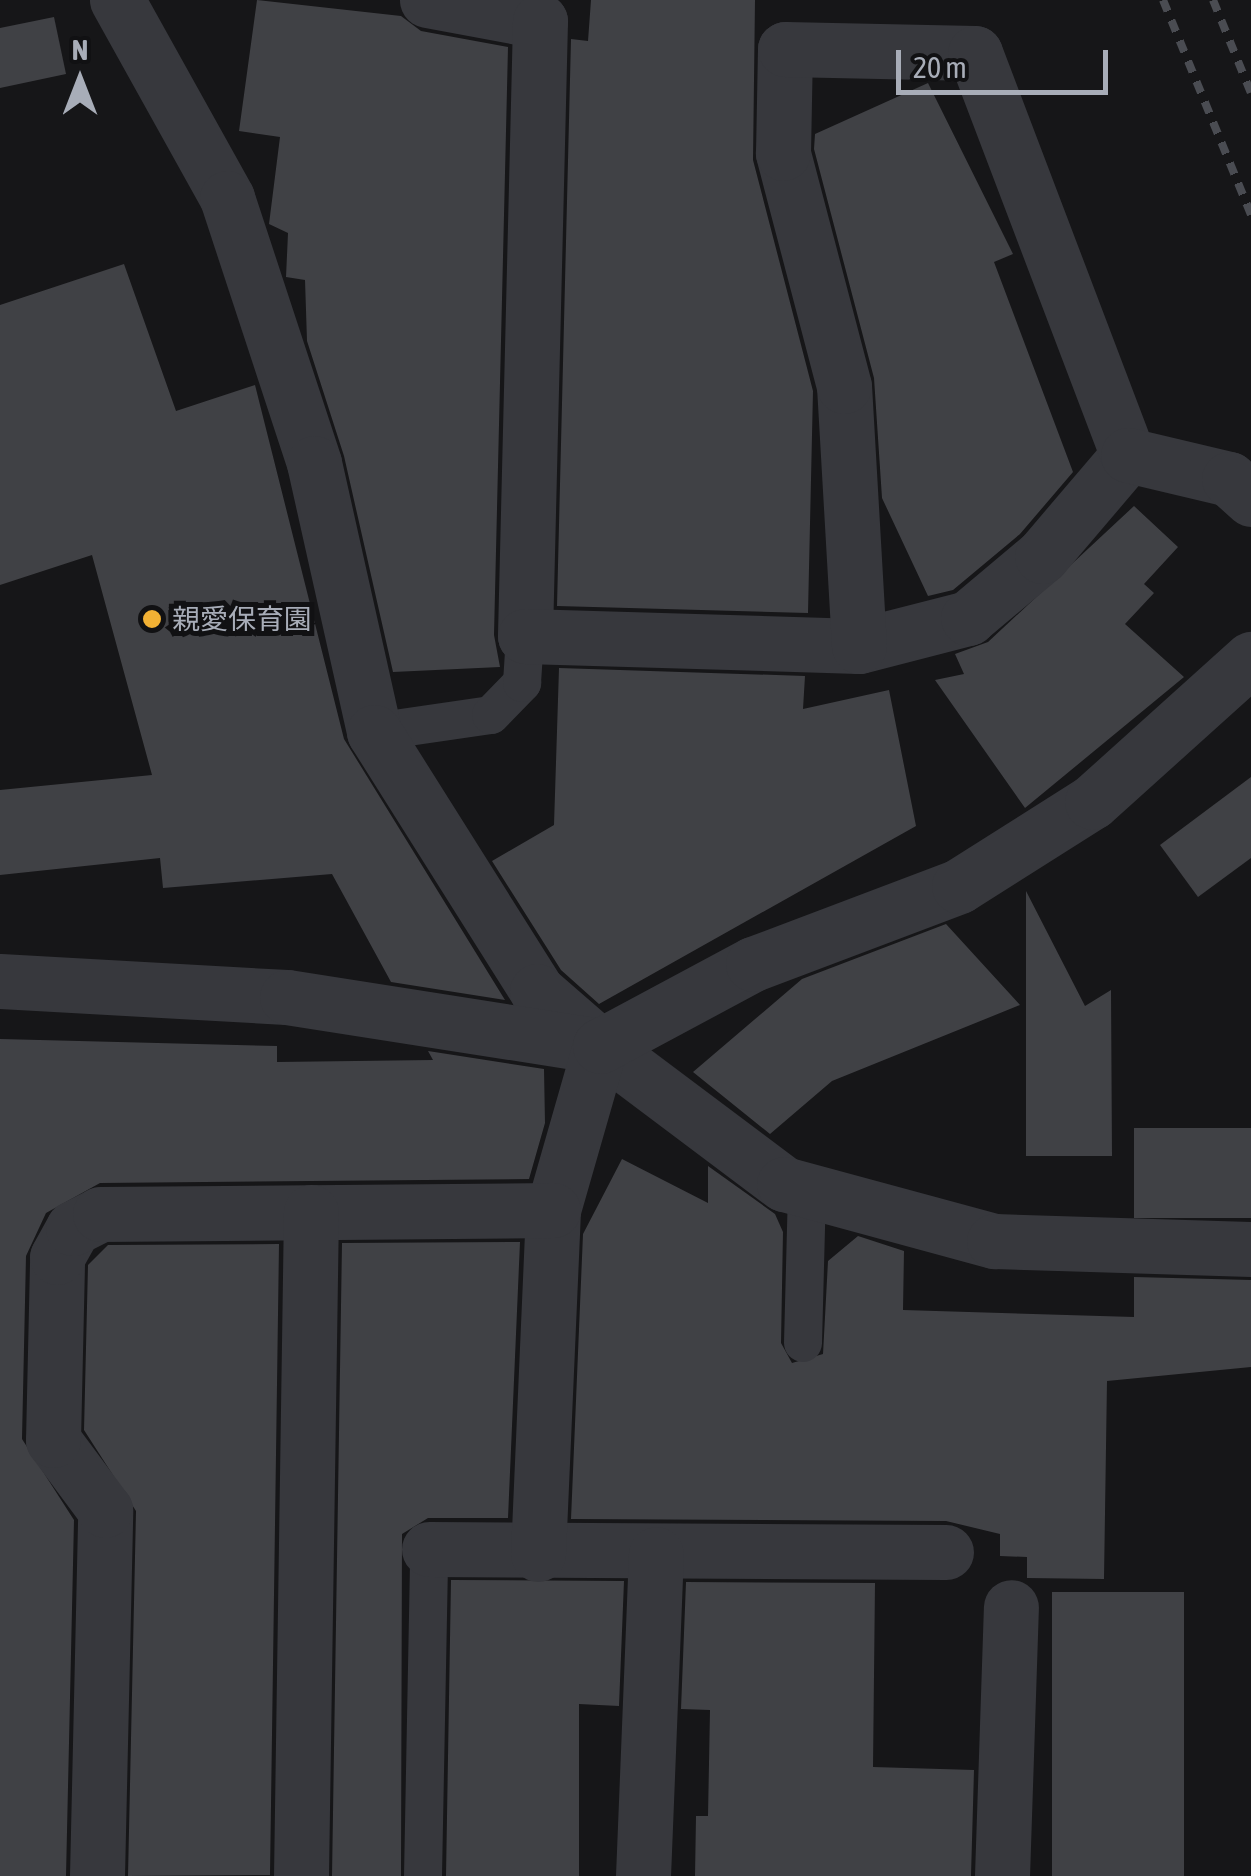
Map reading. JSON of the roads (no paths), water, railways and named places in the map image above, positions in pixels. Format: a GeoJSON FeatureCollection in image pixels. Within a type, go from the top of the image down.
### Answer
{"type":"FeatureCollection","features":[{"type":"Feature","properties":{"kind":"street"},"geometry":{"type":"LineString","coordinates":[[117,0],[227,198],[314,463],[374,732],[536,991],[600,1046],[784,1184],[994,1241],[1251,1248]]}},
{"type":"Feature","properties":{"kind":"street"},"geometry":{"type":"LineString","coordinates":[[427,0],[547,10],[525,636],[859,646],[968,618],[1042,556],[1128,454]]}},
{"type":"Feature","properties":{"kind":"street"},"geometry":{"type":"LineString","coordinates":[[859,646],[844,386],[783,152],[785,50],[976,53],[1128,454]]}},
{"type":"Feature","properties":{"kind":"street"},"geometry":{"type":"LineString","coordinates":[[1128,454],[1230,480],[1251,498]]}},
{"type":"Feature","properties":{"kind":"street"},"geometry":{"type":"LineString","coordinates":[[0,981],[288,997],[600,1046],[752,964],[959,886],[1092,802],[1251,659]]}},
{"type":"Feature","properties":{"kind":"street"},"geometry":{"type":"LineString","coordinates":[[538,1554],[553,1210],[600,1046]]}},
{"type":"Feature","properties":{"kind":"street"},"geometry":{"type":"LineString","coordinates":[[97,1876],[105,1510],[53,1440],[57,1256],[74,1228],[100,1214],[553,1210]]}},
{"type":"Feature","properties":{"kind":"street"},"geometry":{"type":"LineString","coordinates":[[300,1876],[311,1212]]}},
{"type":"Feature","properties":{"kind":"street"},"geometry":{"type":"LineString","coordinates":[[429,1549],[538,1554],[946,1552]]}},
{"type":"Feature","properties":{"kind":"street"},"geometry":{"type":"LineString","coordinates":[[644,1876],[656,1554]]}},
{"type":"Feature","properties":{"kind":"street"},"geometry":{"type":"LineString","coordinates":[[1002,1876],[1010,1607]]}},
{"type":"Feature","properties":{"kind":"lane"},"geometry":{"type":"LineString","coordinates":[[374,732],[491,715],[522,683],[525,636]]}},
{"type":"Feature","properties":{"kind":"lane"},"geometry":{"type":"LineString","coordinates":[[804,1343],[807,1190]]}},
{"type":"Feature","properties":{"kind":"lane"},"geometry":{"type":"LineString","coordinates":[[424,1876],[429,1549]]}},
{"type":"Feature","properties":{"kind":"railway"},"geometry":{"type":"LineString","coordinates":[[1163,0],[1251,215]]}},
{"type":"Feature","properties":{"kind":"railway"},"geometry":{"type":"LineString","coordinates":[[1213,0],[1251,93]]}},
{"type":"Feature","properties":{"kind":"place","name":"親愛保育園"},"geometry":{"type":"Point","coordinates":[152,619]}}]}
